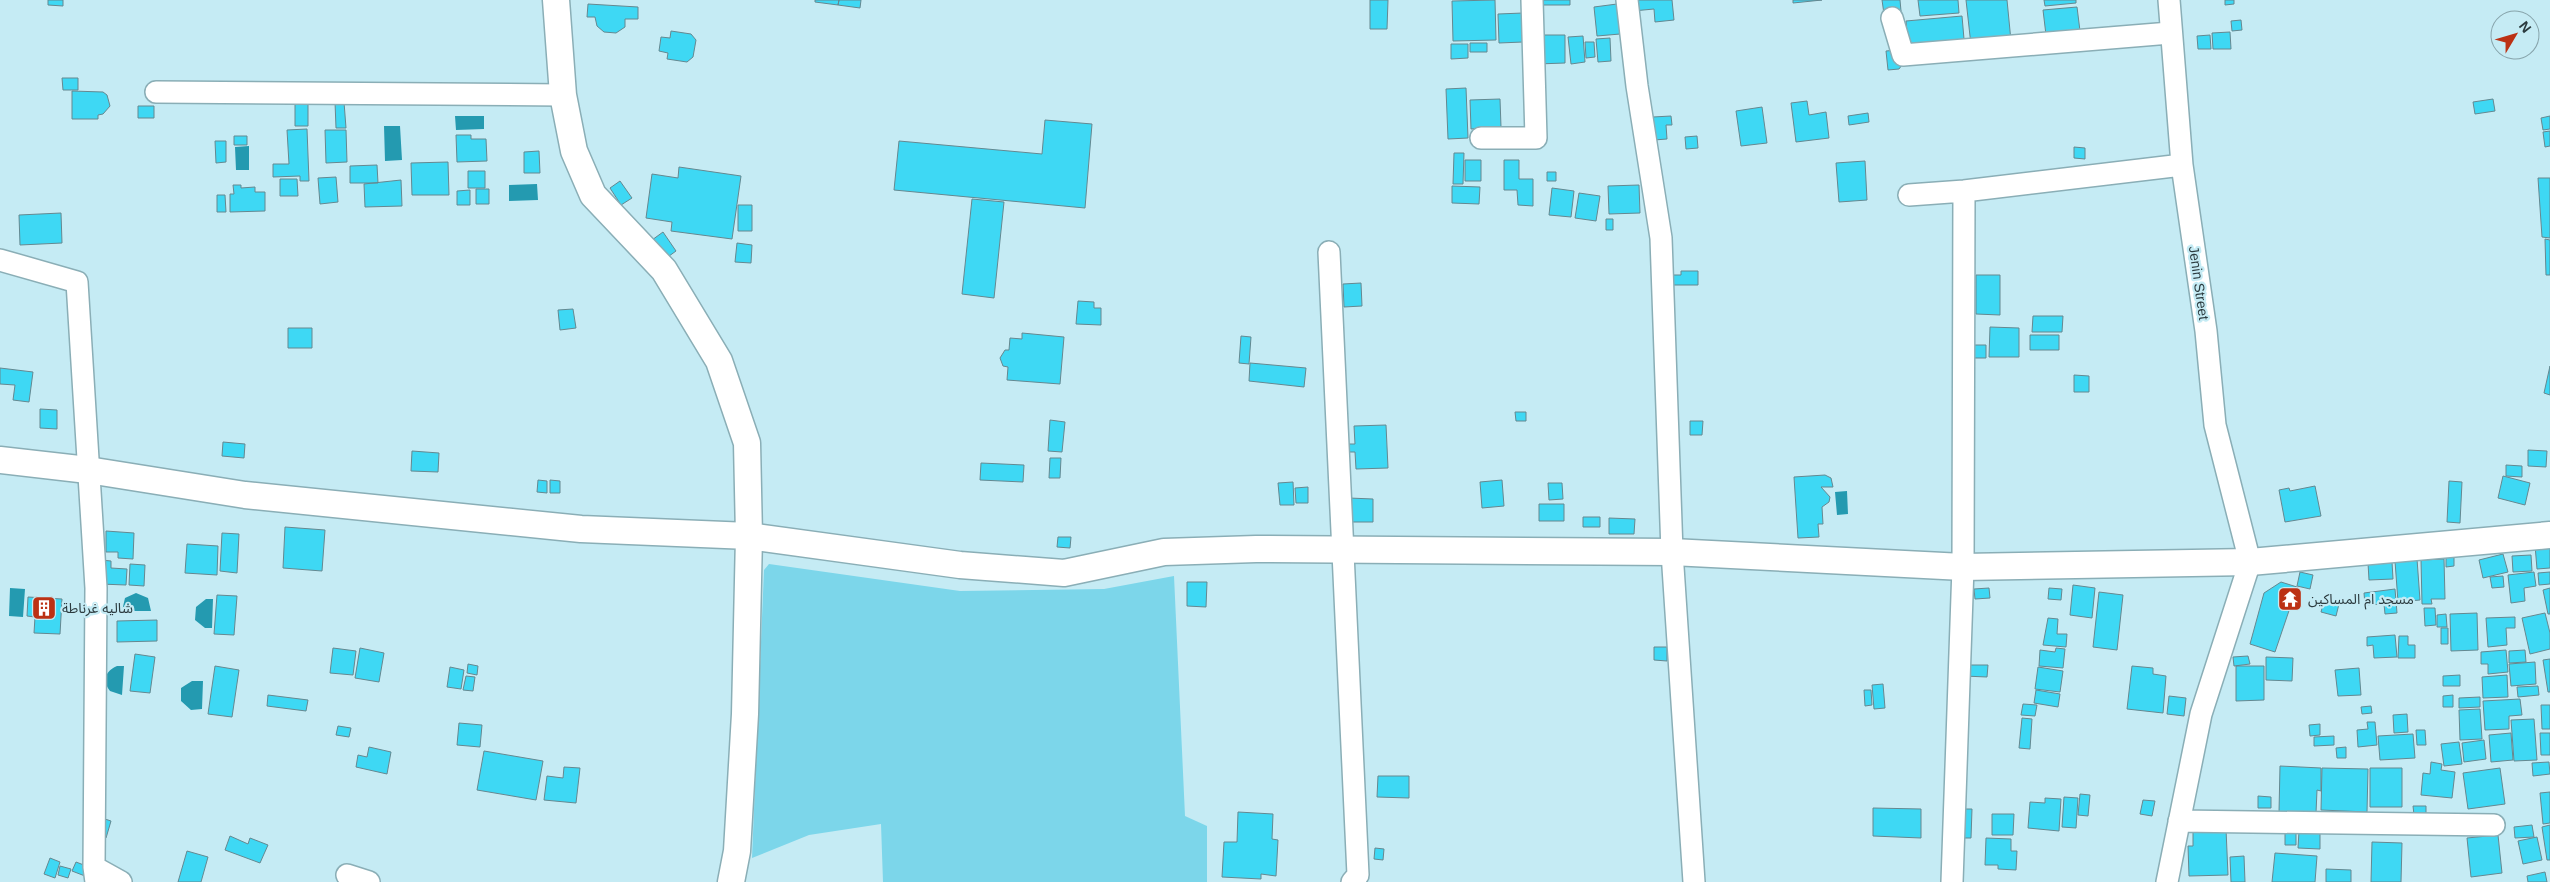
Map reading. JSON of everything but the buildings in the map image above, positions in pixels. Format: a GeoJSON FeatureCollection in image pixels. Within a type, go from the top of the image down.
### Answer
{"type":"FeatureCollection","features":[{"type":"Feature","properties":{"kind":"street"},"geometry":{"type":"LineString","coordinates":[[556,0],[563,95],[574,151],[593,195],[664,270],[720,361],[747,444],[749,536],[745,714],[737,851],[731,882]]}},
{"type":"Feature","properties":{"kind":"street"},"geometry":{"type":"LineString","coordinates":[[1481,138],[1536,138],[1532,0]]}},
{"type":"Feature","properties":{"kind":"street"},"geometry":{"type":"LineString","coordinates":[[1627,0],[1637,86],[1661,238],[1672,552],[1694,882]]}},
{"type":"Feature","properties":{"kind":"street","name":"Jenin Street"},"geometry":{"type":"LineString","coordinates":[[2169,0],[2170,32],[2182,164],[2206,331],[2215,425],[2250,562]]}},
{"type":"Feature","properties":{"kind":"street"},"geometry":{"type":"LineString","coordinates":[[1892,18],[1903,55],[2170,32]]}},
{"type":"Feature","properties":{"kind":"street"},"geometry":{"type":"LineString","coordinates":[[156,92],[563,95]]}},
{"type":"Feature","properties":{"kind":"street"},"geometry":{"type":"LineString","coordinates":[[1910,195],[1964,191],[2182,164]]}},
{"type":"Feature","properties":{"kind":"street"},"geometry":{"type":"LineString","coordinates":[[1952,882],[1963,567],[1964,191]]}},
{"type":"Feature","properties":{"kind":"street"},"geometry":{"type":"LineString","coordinates":[[1329,252],[1341,548],[1358,875],[1352,882]]}},
{"type":"Feature","properties":{"kind":"street"},"geometry":{"type":"LineString","coordinates":[[0,260],[77,282],[96,588],[95,875],[121,882]]}},
{"type":"Feature","properties":{"kind":"street"},"geometry":{"type":"LineString","coordinates":[[0,460],[88,470],[254,496],[582,529],[749,536],[960,565],[1064,573],[1164,552],[1341,548],[1672,552],[1963,567],[2250,562],[2550,535]]}},
{"type":"Feature","properties":{"kind":"street"},"geometry":{"type":"LineString","coordinates":[[2167,882],[2201,714],[2250,562]]}},
{"type":"Feature","properties":{"kind":"street"},"geometry":{"type":"LineString","coordinates":[[2179,821],[2494,825]]}},
{"type":"Feature","properties":{"kind":"street"},"geometry":{"type":"LineString","coordinates":[[347,876],[369,882]]}},
{"type":"Feature","properties":{"kind":"shaded area"},"geometry":{"type":"Polygon","coordinates":[[[455,116],[484,116],[484,129],[456,130],[455,116]]]}},
{"type":"Feature","properties":{"kind":"shaded area"},"geometry":{"type":"Polygon","coordinates":[[[384,126],[400,126],[402,160],[385,161],[384,126]]]}},
{"type":"Feature","properties":{"kind":"shaded area"},"geometry":{"type":"Polygon","coordinates":[[[249,146],[249,170],[236,170],[235,147],[249,146]]]}},
{"type":"Feature","properties":{"kind":"shaded area"},"geometry":{"type":"Polygon","coordinates":[[[537,184],[538,200],[509,201],[509,185],[537,184]]]}},
{"type":"Feature","properties":{"kind":"shaded area"},"geometry":{"type":"Polygon","coordinates":[[[1847,491],[1848,514],[1837,515],[1835,492],[1847,491]]]}},
{"type":"Feature","properties":{"kind":"shaded area"},"geometry":{"type":"Polygon","coordinates":[[[769,564],[960,591],[1104,589],[1174,576],[1185,816],[1207,826],[1207,882],[883,882],[881,824],[809,835],[752,858],[764,570],[769,564]]]}},
{"type":"Feature","properties":{"kind":"shaded area"},"geometry":{"type":"Polygon","coordinates":[[[10,588],[25,589],[23,617],[9,616],[10,588]]]}},
{"type":"Feature","properties":{"kind":"shaded area"},"geometry":{"type":"Polygon","coordinates":[[[136,593],[148,598],[151,611],[122,611],[125,598],[136,593]]]}},
{"type":"Feature","properties":{"kind":"shaded area"},"geometry":{"type":"Polygon","coordinates":[[[206,599],[213,599],[212,628],[205,628],[195,620],[196,607],[206,599]]]}},
{"type":"Feature","properties":{"kind":"shaded area"},"geometry":{"type":"Polygon","coordinates":[[[117,666],[124,666],[122,695],[110,691],[106,684],[107,673],[117,666]]]}},
{"type":"Feature","properties":{"kind":"shaded area"},"geometry":{"type":"Polygon","coordinates":[[[192,681],[203,681],[202,709],[191,710],[181,701],[181,688],[192,681]]]}},
{"type":"Feature","properties":{"kind":"place","name":"مسجد ام المساكين"},"geometry":{"type":"Point","coordinates":[2290,599]}},
{"type":"Feature","properties":{"kind":"place","name":"شاليه غرناطة"},"geometry":{"type":"Point","coordinates":[44,608]}}]}
